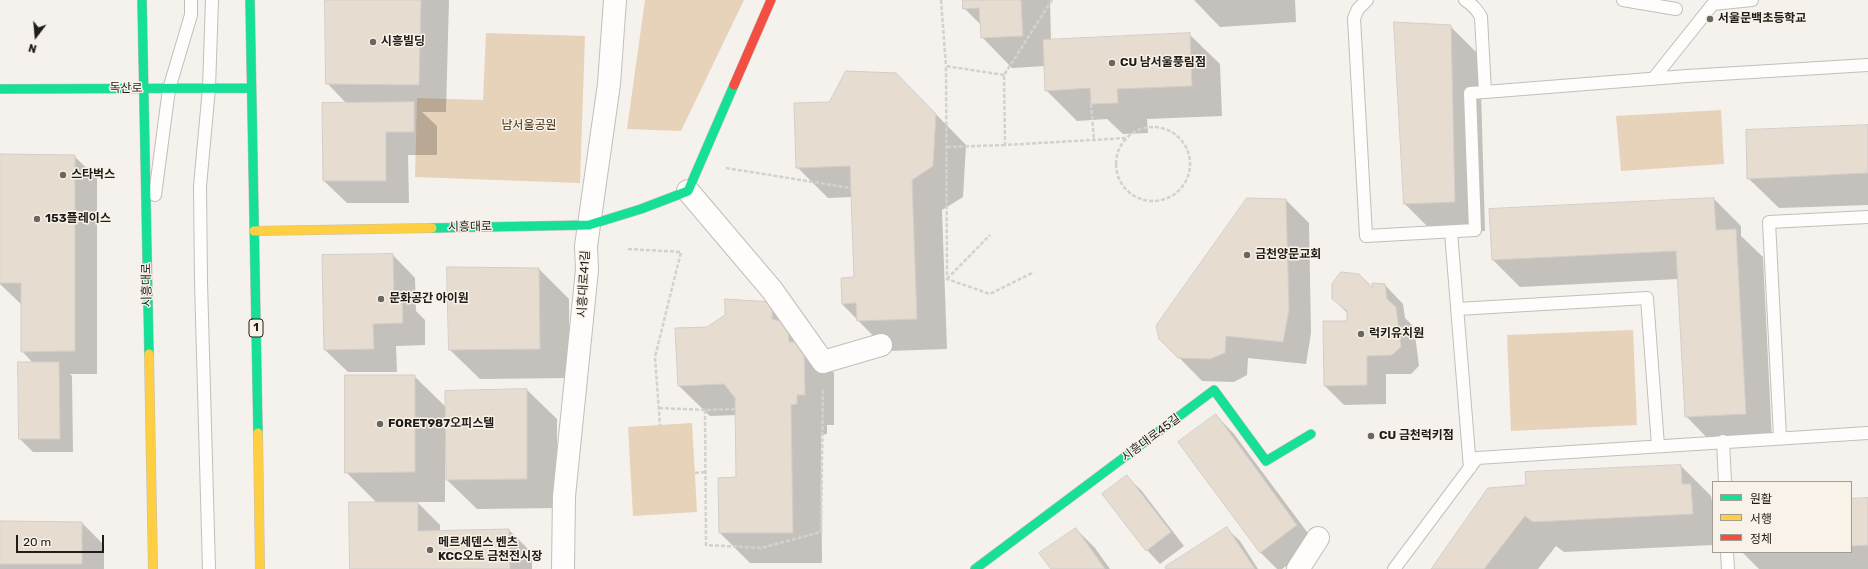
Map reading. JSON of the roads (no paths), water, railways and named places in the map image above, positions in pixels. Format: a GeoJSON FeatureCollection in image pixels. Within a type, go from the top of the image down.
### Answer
{"type":"FeatureCollection","features":[{"type":"Feature","properties":{"kind":"main road","name":"시흥대로"},"geometry":{"type":"LineString","coordinates":[[142,0],[153,569]]}},
{"type":"Feature","properties":{"kind":"main road","name":"1"},"geometry":{"type":"LineString","coordinates":[[250,0],[260,569]]}},
{"type":"Feature","properties":{"kind":"main road"},"geometry":{"type":"LineString","coordinates":[[688,191],[771,0]]}},
{"type":"Feature","properties":{"kind":"main road","name":"독산로"},"geometry":{"type":"LineString","coordinates":[[0,90],[251,88]]}},
{"type":"Feature","properties":{"kind":"main road","name":"시흥대로"},"geometry":{"type":"LineString","coordinates":[[254,231],[589,225],[641,209],[688,191]]}},
{"type":"Feature","properties":{"kind":"main road","name":"시흥대로45길"},"geometry":{"type":"LineString","coordinates":[[975,569],[1214,390],[1266,461],[1311,434]]}},
{"type":"Feature","properties":{"kind":"street","name":"시흥대로41길"},"geometry":{"type":"LineString","coordinates":[[563,569],[564,496],[586,278],[586,246],[609,84],[615,0]]}},
{"type":"Feature","properties":{"kind":"street"},"geometry":{"type":"LineString","coordinates":[[688,191],[772,290],[823,362],[880,345]]}},
{"type":"Feature","properties":{"kind":"street"},"geometry":{"type":"LineString","coordinates":[[1298,569],[1318,538]]}},
{"type":"Feature","properties":{"kind":"lane"},"geometry":{"type":"LineString","coordinates":[[147,276],[156,181],[169,89],[191,15],[191,0]]}},
{"type":"Feature","properties":{"kind":"lane"},"geometry":{"type":"LineString","coordinates":[[209,569],[200,282],[200,186],[209,88],[212,0]]}},
{"type":"Feature","properties":{"kind":"lane"},"geometry":{"type":"LineString","coordinates":[[1367,0],[1358,8],[1354,18],[1366,236],[1475,230],[1470,93],[1868,65]]}},
{"type":"Feature","properties":{"kind":"lane"},"geometry":{"type":"LineString","coordinates":[[1465,0],[1472,4],[1481,17],[1485,92]]}},
{"type":"Feature","properties":{"kind":"lane"},"geometry":{"type":"LineString","coordinates":[[1623,0],[1676,9]]}},
{"type":"Feature","properties":{"kind":"lane"},"geometry":{"type":"LineString","coordinates":[[1653,79],[1713,4],[1752,0]]}},
{"type":"Feature","properties":{"kind":"lane"},"geometry":{"type":"LineString","coordinates":[[1780,437],[1769,222],[1868,217]]}},
{"type":"Feature","properties":{"kind":"lane"},"geometry":{"type":"LineString","coordinates":[[1451,232],[1470,468]]}},
{"type":"Feature","properties":{"kind":"lane"},"geometry":{"type":"LineString","coordinates":[[1457,309],[1647,298],[1658,446]]}},
{"type":"Feature","properties":{"kind":"lane"},"geometry":{"type":"LineString","coordinates":[[1394,569],[1477,458],[1780,437],[1868,433]]}},
{"type":"Feature","properties":{"kind":"lane"},"geometry":{"type":"LineString","coordinates":[[1723,441],[1725,481]]}},
{"type":"Feature","properties":{"kind":"lane"},"geometry":{"type":"LineString","coordinates":[[1727,553],[1728,569]]}},
{"type":"Feature","properties":{"kind":"place","name":"서울문백초등학교"},"geometry":{"type":"Point","coordinates":[1710,19]}},
{"type":"Feature","properties":{"kind":"place","name":"시흥빌딩"},"geometry":{"type":"Point","coordinates":[373,42]}},
{"type":"Feature","properties":{"kind":"place","name":"CU 남서울풍림점"},"geometry":{"type":"Point","coordinates":[1112,63]}},
{"type":"Feature","properties":{"kind":"place","name":"스타벅스"},"geometry":{"type":"Point","coordinates":[63,175]}},
{"type":"Feature","properties":{"kind":"place","name":"153플레이스"},"geometry":{"type":"Point","coordinates":[37,219]}},
{"type":"Feature","properties":{"kind":"place","name":"금천양문교회"},"geometry":{"type":"Point","coordinates":[1247,255]}},
{"type":"Feature","properties":{"kind":"place","name":"문화공간 아이원"},"geometry":{"type":"Point","coordinates":[381,299]}},
{"type":"Feature","properties":{"kind":"place","name":"럭키유치원"},"geometry":{"type":"Point","coordinates":[1361,334]}},
{"type":"Feature","properties":{"kind":"place","name":"FORET987오피스텔"},"geometry":{"type":"Point","coordinates":[380,424]}},
{"type":"Feature","properties":{"kind":"place","name":"CU 금천럭키점"},"geometry":{"type":"Point","coordinates":[1371,436]}},
{"type":"Feature","properties":{"kind":"place","name":"메르세덴스 벤츠 KCC오토 금천전시장"},"geometry":{"type":"Point","coordinates":[430,550]}},
{"type":"Feature","properties":{"kind":"park label","name":"남서울공원"},"geometry":{"type":"Point","coordinates":[529,126]}}]}
